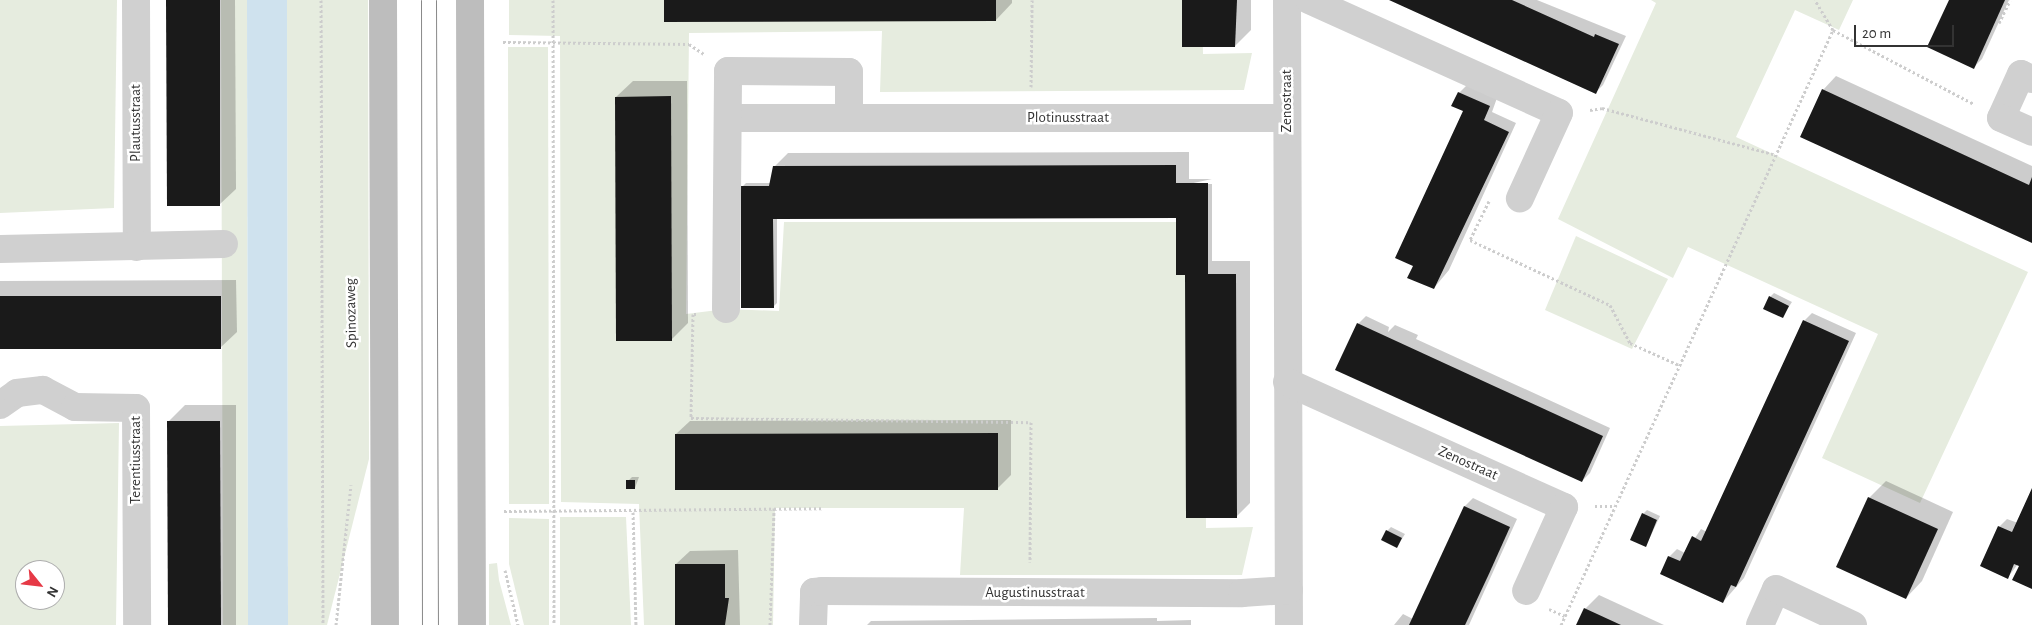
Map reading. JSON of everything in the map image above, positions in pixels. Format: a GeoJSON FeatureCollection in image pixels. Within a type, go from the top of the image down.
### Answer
{"type":"FeatureCollection","features":[{"type":"Feature","properties":{"kind":"main road"},"geometry":{"type":"LineString","coordinates":[[383,0],[385,625]]}},
{"type":"Feature","properties":{"kind":"main road"},"geometry":{"type":"LineString","coordinates":[[470,0],[472,625]]}},
{"type":"Feature","properties":{"kind":"street","name":"Plautusstraat"},"geometry":{"type":"LineString","coordinates":[[136,0],[137,247]]}},
{"type":"Feature","properties":{"kind":"street","name":"Zenostraat"},"geometry":{"type":"LineString","coordinates":[[1287,0],[1289,625]]}},
{"type":"Feature","properties":{"kind":"street"},"geometry":{"type":"LineString","coordinates":[[1309,0],[1559,113],[1520,198]]}},
{"type":"Feature","properties":{"kind":"street"},"geometry":{"type":"LineString","coordinates":[[726,309],[728,71],[849,72],[849,118]]}},
{"type":"Feature","properties":{"kind":"street"},"geometry":{"type":"LineString","coordinates":[[2032,79],[2021,74],[2001,118],[2032,132]]}},
{"type":"Feature","properties":{"kind":"street","name":"Plotinusstraat"},"geometry":{"type":"LineString","coordinates":[[728,118],[1287,118]]}},
{"type":"Feature","properties":{"kind":"street"},"geometry":{"type":"LineString","coordinates":[[0,249],[224,244]]}},
{"type":"Feature","properties":{"kind":"street","name":"Zenostraat"},"geometry":{"type":"LineString","coordinates":[[1288,382],[1564,507],[1526,591]]}},
{"type":"Feature","properties":{"kind":"street","name":"Terentiusstraat"},"geometry":{"type":"LineString","coordinates":[[0,405],[17,393],[43,390],[75,407],[136,408],[134,438],[137,625]]}},
{"type":"Feature","properties":{"kind":"street"},"geometry":{"type":"LineString","coordinates":[[1760,625],[1776,589],[1853,625]]}},
{"type":"Feature","properties":{"kind":"street","name":"Augustinusstraat"},"geometry":{"type":"LineString","coordinates":[[813,625],[814,592],[822,591],[1030,593],[1289,590]]}},
{"type":"Feature","properties":{"kind":"path","name":"Spinozaweg"},"geometry":{"type":"LineString","coordinates":[[321,0],[323,625]]}},
{"type":"Feature","properties":{"kind":"path"},"geometry":{"type":"LineString","coordinates":[[553,0],[554,625]]}},
{"type":"Feature","properties":{"kind":"path"},"geometry":{"type":"LineString","coordinates":[[1031,118],[1032,0]]}},
{"type":"Feature","properties":{"kind":"path"},"geometry":{"type":"LineString","coordinates":[[1815,0],[1833,30],[2001,118]]}},
{"type":"Feature","properties":{"kind":"path"},"geometry":{"type":"LineString","coordinates":[[1999,23],[2010,0]]}},
{"type":"Feature","properties":{"kind":"path"},"geometry":{"type":"LineString","coordinates":[[1560,625],[1833,30]]}},
{"type":"Feature","properties":{"kind":"path"},"geometry":{"type":"LineString","coordinates":[[503,42],[689,44],[728,71]]}},
{"type":"Feature","properties":{"kind":"path"},"geometry":{"type":"LineString","coordinates":[[1559,113],[1602,108],[1776,155]]}},
{"type":"Feature","properties":{"kind":"path"},"geometry":{"type":"LineString","coordinates":[[1491,196],[1470,240],[1610,306],[1630,343],[1679,366]]}},
{"type":"Feature","properties":{"kind":"path"},"geometry":{"type":"LineString","coordinates":[[726,309],[693,314],[691,418],[1030,422],[1030,593]]}},
{"type":"Feature","properties":{"kind":"path"},"geometry":{"type":"LineString","coordinates":[[336,625],[352,482]]}},
{"type":"Feature","properties":{"kind":"path"},"geometry":{"type":"LineString","coordinates":[[770,625],[774,508]]}},
{"type":"Feature","properties":{"kind":"path"},"geometry":{"type":"LineString","coordinates":[[504,510],[634,512],[823,508]]}},
{"type":"Feature","properties":{"kind":"path"},"geometry":{"type":"LineString","coordinates":[[634,512],[636,625]]}},
{"type":"Feature","properties":{"kind":"shaded area"},"geometry":{"type":"Polygon","coordinates":[[[0,0],[117,0],[114,208],[0,213],[0,0]]]}},
{"type":"Feature","properties":{"kind":"shaded area"},"geometry":{"type":"Polygon","coordinates":[[[221,0],[247,0],[248,625],[223,625],[221,0]]]}},
{"type":"Feature","properties":{"kind":"shaded area"},"geometry":{"type":"Polygon","coordinates":[[[287,0],[368,0],[369,459],[327,625],[288,625],[287,0]]]}},
{"type":"Feature","properties":{"kind":"shaded area"},"geometry":{"type":"Polygon","coordinates":[[[509,0],[1202,0],[1203,54],[1252,53],[1244,90],[880,92],[882,31],[689,33],[686,314],[726,309],[779,311],[784,222],[1187,222],[1204,275],[1206,528],[1253,527],[1242,575],[960,575],[964,508],[775,508],[773,625],[644,625],[639,504],[561,502],[560,36],[509,35],[509,0]]]}},
{"type":"Feature","properties":{"kind":"shaded area"},"geometry":{"type":"Polygon","coordinates":[[[1651,0],[1853,0],[1839,30],[1795,10],[1736,137],[2028,272],[1920,503],[1822,458],[1878,334],[1688,247],[1673,278],[1558,219],[1656,3],[1651,0]]]}},
{"type":"Feature","properties":{"kind":"shaded area"},"geometry":{"type":"Polygon","coordinates":[[[508,47],[548,47],[549,504],[509,504],[508,47]]]}},
{"type":"Feature","properties":{"kind":"shaded area"},"geometry":{"type":"Polygon","coordinates":[[[1576,236],[1668,279],[1632,349],[1545,310],[1576,236]]]}},
{"type":"Feature","properties":{"kind":"shaded area"},"geometry":{"type":"Polygon","coordinates":[[[119,423],[116,625],[0,625],[0,426],[119,423]]]}},
{"type":"Feature","properties":{"kind":"shaded area"},"geometry":{"type":"Polygon","coordinates":[[[560,517],[626,517],[631,625],[560,625],[560,517]]]}},
{"type":"Feature","properties":{"kind":"shaded area"},"geometry":{"type":"Polygon","coordinates":[[[509,518],[549,519],[549,625],[524,625],[509,564],[509,518]]]}},
{"type":"Feature","properties":{"kind":"shaded area"},"geometry":{"type":"Polygon","coordinates":[[[497,563],[499,580],[511,625],[489,625],[489,564],[497,563]]]}},
{"type":"Feature","properties":{"kind":"water"},"geometry":{"type":"Polygon","coordinates":[[[247,0],[287,0],[288,625],[248,625],[247,0]]]}},
{"type":"Feature","properties":{"kind":"building"},"geometry":{"type":"Polygon","coordinates":[[[166,0],[220,0],[220,206],[167,206],[166,0]]]}},
{"type":"Feature","properties":{"kind":"building"},"geometry":{"type":"Polygon","coordinates":[[[664,0],[996,0],[996,21],[664,22],[664,0]]]}},
{"type":"Feature","properties":{"kind":"building"},"geometry":{"type":"Polygon","coordinates":[[[1182,0],[1237,0],[1235,47],[1182,47],[1182,0]]]}},
{"type":"Feature","properties":{"kind":"building"},"geometry":{"type":"Polygon","coordinates":[[[1389,0],[1512,0],[1594,37],[1595,34],[1619,44],[1596,94],[1389,0]]]}},
{"type":"Feature","properties":{"kind":"building"},"geometry":{"type":"Polygon","coordinates":[[[1949,0],[2005,0],[1974,69],[1927,47],[1949,0]]]}},
{"type":"Feature","properties":{"kind":"building"},"geometry":{"type":"Polygon","coordinates":[[[1822,89],[2029,185],[2032,177],[2032,243],[1800,137],[1822,89]]]}},
{"type":"Feature","properties":{"kind":"building"},"geometry":{"type":"Polygon","coordinates":[[[1458,92],[1490,106],[1484,120],[1509,132],[1434,289],[1407,278],[1413,266],[1395,258],[1463,111],[1451,106],[1458,92]]]}},
{"type":"Feature","properties":{"kind":"building"},"geometry":{"type":"Polygon","coordinates":[[[671,96],[672,341],[616,341],[615,97],[671,96]]]}},
{"type":"Feature","properties":{"kind":"building"},"geometry":{"type":"Polygon","coordinates":[[[1176,165],[1176,183],[1208,183],[1208,274],[1236,274],[1237,518],[1186,518],[1185,275],[1176,275],[1176,218],[773,219],[774,308],[741,308],[741,186],[769,186],[773,166],[1176,165]]]}},
{"type":"Feature","properties":{"kind":"building"},"geometry":{"type":"Polygon","coordinates":[[[0,296],[221,296],[221,349],[0,349],[0,296]]]}},
{"type":"Feature","properties":{"kind":"building"},"geometry":{"type":"Polygon","coordinates":[[[1769,296],[1789,306],[1783,318],[1763,309],[1769,296]]]}},
{"type":"Feature","properties":{"kind":"building"},"geometry":{"type":"Polygon","coordinates":[[[1803,320],[1849,341],[1736,587],[1731,585],[1723,603],[1660,574],[1668,556],[1680,561],[1692,536],[1701,541],[1803,320]]]}},
{"type":"Feature","properties":{"kind":"building"},"geometry":{"type":"Polygon","coordinates":[[[1357,323],[1603,436],[1582,482],[1335,370],[1357,323]]]}},
{"type":"Feature","properties":{"kind":"building"},"geometry":{"type":"Polygon","coordinates":[[[167,421],[220,421],[221,625],[168,625],[167,421]]]}},
{"type":"Feature","properties":{"kind":"building"},"geometry":{"type":"Polygon","coordinates":[[[998,433],[998,490],[675,490],[675,434],[998,433]]]}},
{"type":"Feature","properties":{"kind":"building"},"geometry":{"type":"Polygon","coordinates":[[[626,480],[635,480],[635,489],[626,489],[626,480]]]}},
{"type":"Feature","properties":{"kind":"building"},"geometry":{"type":"Polygon","coordinates":[[[2032,488],[2032,589],[2012,580],[2019,566],[2014,564],[2008,579],[1980,566],[1998,526],[2012,532],[2032,488]]]}},
{"type":"Feature","properties":{"kind":"building"},"geometry":{"type":"Polygon","coordinates":[[[1868,497],[1938,529],[1906,599],[1836,567],[1868,497]]]}},
{"type":"Feature","properties":{"kind":"building"},"geometry":{"type":"Polygon","coordinates":[[[1464,506],[1510,527],[1488,576],[1465,625],[1409,625],[1464,506]]]}},
{"type":"Feature","properties":{"kind":"building"},"geometry":{"type":"Polygon","coordinates":[[[1642,513],[1657,520],[1646,547],[1630,540],[1642,513]]]}},
{"type":"Feature","properties":{"kind":"building"},"geometry":{"type":"Polygon","coordinates":[[[1386,530],[1402,538],[1397,548],[1381,540],[1386,530]]]}},
{"type":"Feature","properties":{"kind":"building"},"geometry":{"type":"Polygon","coordinates":[[[675,564],[725,564],[725,598],[729,598],[725,625],[675,625],[675,564]]]}},
{"type":"Feature","properties":{"kind":"building"},"geometry":{"type":"Polygon","coordinates":[[[1584,608],[1621,625],[1576,625],[1584,608]]]}},
{"type":"Feature","properties":{"kind":"tram line"},"geometry":{"type":"LineString","coordinates":[[421,0],[422,625]]}},
{"type":"Feature","properties":{"kind":"tram line"},"geometry":{"type":"LineString","coordinates":[[436,0],[438,625]]}}]}
